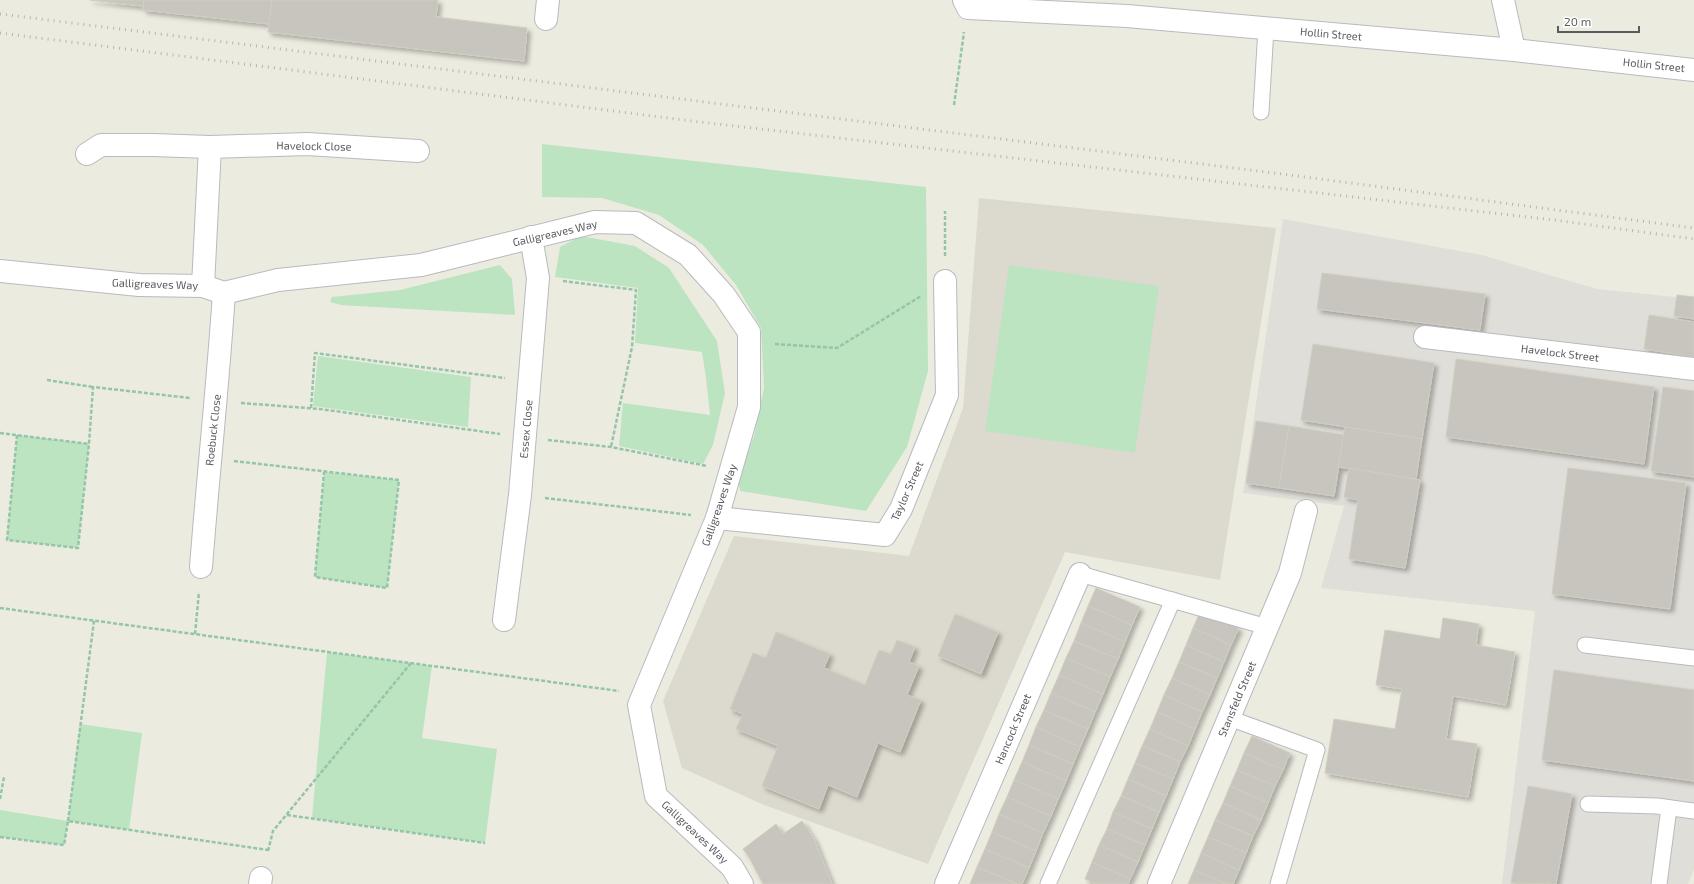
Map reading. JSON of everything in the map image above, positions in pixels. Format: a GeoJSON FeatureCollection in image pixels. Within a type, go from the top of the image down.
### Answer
{"type":"FeatureCollection","features":[{"type":"Feature","properties":{"kind":"street"},"geometry":{"type":"LineString","coordinates":[[1502,0],[1514,50]]}},
{"type":"Feature","properties":{"kind":"street","name":"Hollin Street"},"geometry":{"type":"LineString","coordinates":[[966,4],[1125,8],[1266,28],[1514,50],[1694,70]]}},
{"type":"Feature","properties":{"kind":"street","name":"Havelock Close"},"geometry":{"type":"LineString","coordinates":[[87,154],[101,145],[210,147],[307,144],[418,151]]}},
{"type":"Feature","properties":{"kind":"street"},"geometry":{"type":"LineString","coordinates":[[203,286],[210,147]]}},
{"type":"Feature","properties":{"kind":"street","name":"Galligreaves Way"},"geometry":{"type":"LineString","coordinates":[[0,271],[139,285],[203,286],[224,293],[278,280],[421,265],[595,222],[636,223],[688,255],[724,295],[749,332],[749,407],[717,518],[639,705],[656,796],[732,867],[742,884]]}},
{"type":"Feature","properties":{"kind":"street","name":"Essex Close"},"geometry":{"type":"LineString","coordinates":[[504,620],[526,438],[538,278],[531,237]]}},
{"type":"Feature","properties":{"kind":"street","name":"Taylor Street"},"geometry":{"type":"LineString","coordinates":[[717,518],[885,535],[901,509],[947,395],[945,281]]}},
{"type":"Feature","properties":{"kind":"street","name":"Roebuck Close"},"geometry":{"type":"LineString","coordinates":[[201,567],[210,458],[217,401],[224,293]]}},
{"type":"Feature","properties":{"kind":"street","name":"Havelock Street"},"geometry":{"type":"LineString","coordinates":[[1425,337],[1694,369]]}},
{"type":"Feature","properties":{"kind":"street","name":"Stansfeld Street"},"geometry":{"type":"LineString","coordinates":[[1159,884],[1290,573],[1306,511]]}},
{"type":"Feature","properties":{"kind":"street","name":"Hancock Street"},"geometry":{"type":"LineString","coordinates":[[946,884],[1080,574]]}},
{"type":"Feature","properties":{"kind":"lane"},"geometry":{"type":"LineString","coordinates":[[1261,112],[1266,28]]}},
{"type":"Feature","properties":{"kind":"lane"},"geometry":{"type":"LineString","coordinates":[[1080,574],[1267,627]]}},
{"type":"Feature","properties":{"kind":"lane"},"geometry":{"type":"LineString","coordinates":[[1048,884],[1173,600]]}},
{"type":"Feature","properties":{"kind":"lane"},"geometry":{"type":"LineString","coordinates":[[1585,645],[1694,658]]}},
{"type":"Feature","properties":{"kind":"lane"},"geometry":{"type":"LineString","coordinates":[[1229,718],[1317,750],[1278,884]]}},
{"type":"Feature","properties":{"kind":"lane"},"geometry":{"type":"LineString","coordinates":[[1588,804],[1669,808],[1694,811]]}},
{"type":"Feature","properties":{"kind":"lane"},"geometry":{"type":"LineString","coordinates":[[1659,884],[1669,808]]}},
{"type":"Feature","properties":{"kind":"path"},"geometry":{"type":"LineString","coordinates":[[954,105],[966,4]]}},
{"type":"Feature","properties":{"kind":"path"},"geometry":{"type":"LineString","coordinates":[[750,343],[837,348],[945,281],[945,211]]}},
{"type":"Feature","properties":{"kind":"path"},"geometry":{"type":"LineString","coordinates":[[538,278],[636,290],[632,347],[611,447]]}},
{"type":"Feature","properties":{"kind":"path"},"geometry":{"type":"LineString","coordinates":[[530,381],[315,353],[310,408],[526,438],[611,447],[731,470]]}},
{"type":"Feature","properties":{"kind":"path"},"geometry":{"type":"LineString","coordinates":[[47,380],[93,387],[217,401],[320,409]]}},
{"type":"Feature","properties":{"kind":"path"},"geometry":{"type":"LineString","coordinates":[[17,435],[7,540],[78,548],[89,444],[93,387]]}},
{"type":"Feature","properties":{"kind":"path"},"geometry":{"type":"LineString","coordinates":[[0,433],[89,444]]}},
{"type":"Feature","properties":{"kind":"path"},"geometry":{"type":"LineString","coordinates":[[210,458],[399,480],[387,588],[315,577],[324,472]]}},
{"type":"Feature","properties":{"kind":"path"},"geometry":{"type":"LineString","coordinates":[[520,495],[717,518]]}},
{"type":"Feature","properties":{"kind":"path"},"geometry":{"type":"LineString","coordinates":[[195,634],[201,567]]}},
{"type":"Feature","properties":{"kind":"path"},"geometry":{"type":"LineString","coordinates":[[0,608],[643,694]]}},
{"type":"Feature","properties":{"kind":"path"},"geometry":{"type":"LineString","coordinates":[[0,837],[64,846],[94,620]]}},
{"type":"Feature","properties":{"kind":"path"},"geometry":{"type":"LineString","coordinates":[[260,881],[274,831],[411,663]]}},
{"type":"Feature","properties":{"kind":"path"},"geometry":{"type":"LineString","coordinates":[[0,799],[4,776]]}},
{"type":"Feature","properties":{"kind":"path"},"geometry":{"type":"LineString","coordinates":[[287,815],[485,843]]}},
{"type":"Feature","properties":{"kind":"path"},"geometry":{"type":"LineString","coordinates":[[68,821],[268,850]]}},
{"type":"Feature","properties":{"kind":"shaded area"},"geometry":{"type":"Polygon","coordinates":[[[979,198],[1276,228],[1220,580],[1065,552],[928,864],[764,805],[682,768],[663,701],[734,536],[909,556],[963,408],[979,198]]]}},
{"type":"Feature","properties":{"kind":"shaded area"},"geometry":{"type":"Polygon","coordinates":[[[1283,219],[1482,255],[1597,289],[1694,299],[1694,869],[1688,884],[1502,884],[1535,611],[1321,588],[1344,506],[1243,493],[1283,219]]]}},
{"type":"Feature","properties":{"kind":"green space"},"geometry":{"type":"Polygon","coordinates":[[[542,144],[926,187],[928,371],[907,447],[866,511],[740,491],[738,478],[754,436],[764,388],[761,328],[736,285],[703,245],[659,215],[602,198],[542,197],[542,144]]]}},
{"type":"Feature","properties":{"kind":"green space"},"geometry":{"type":"Polygon","coordinates":[[[581,236],[635,246],[669,268],[717,341],[725,393],[713,445],[703,464],[619,446],[623,403],[710,415],[702,352],[635,343],[638,288],[555,277],[560,247],[581,236]]]}},
{"type":"Feature","properties":{"kind":"green space"},"geometry":{"type":"Polygon","coordinates":[[[500,265],[512,279],[515,315],[341,305],[330,302],[332,297],[400,290],[500,265]]]}},
{"type":"Feature","properties":{"kind":"green space"},"geometry":{"type":"Polygon","coordinates":[[[1009,265],[1159,286],[1135,453],[985,431],[1009,265]]]}},
{"type":"Feature","properties":{"kind":"green space"},"geometry":{"type":"Polygon","coordinates":[[[318,356],[471,377],[468,427],[313,406],[318,356]]]}},
{"type":"Feature","properties":{"kind":"green space"},"geometry":{"type":"Polygon","coordinates":[[[17,435],[89,444],[78,548],[7,540],[17,435]]]}},
{"type":"Feature","properties":{"kind":"green space"},"geometry":{"type":"Polygon","coordinates":[[[324,472],[399,480],[387,588],[315,577],[324,472]]]}},
{"type":"Feature","properties":{"kind":"green space"},"geometry":{"type":"Polygon","coordinates":[[[327,652],[432,666],[422,738],[497,749],[485,843],[312,818],[327,652]]]}},
{"type":"Feature","properties":{"kind":"green space"},"geometry":{"type":"Polygon","coordinates":[[[80,724],[142,733],[129,830],[68,821],[80,724]]]}},
{"type":"Feature","properties":{"kind":"green space"},"geometry":{"type":"Polygon","coordinates":[[[0,810],[68,821],[64,845],[0,837],[0,810]]]}},
{"type":"Feature","properties":{"kind":"building"},"geometry":{"type":"Polygon","coordinates":[[[90,0],[144,0],[143,6],[90,0]]]}},
{"type":"Feature","properties":{"kind":"building"},"geometry":{"type":"Polygon","coordinates":[[[144,0],[272,0],[269,24],[143,10],[144,0]]]}},
{"type":"Feature","properties":{"kind":"building"},"geometry":{"type":"Polygon","coordinates":[[[272,0],[438,0],[436,17],[527,28],[524,61],[268,32],[272,0]]]}},
{"type":"Feature","properties":{"kind":"building"},"geometry":{"type":"Polygon","coordinates":[[[1322,273],[1485,294],[1480,330],[1317,309],[1322,273]]]}},
{"type":"Feature","properties":{"kind":"building"},"geometry":{"type":"Polygon","coordinates":[[[1677,295],[1694,297],[1694,319],[1674,316],[1677,295]]]}},
{"type":"Feature","properties":{"kind":"building"},"geometry":{"type":"Polygon","coordinates":[[[1649,315],[1694,322],[1694,357],[1644,349],[1649,315]]]}},
{"type":"Feature","properties":{"kind":"building"},"geometry":{"type":"Polygon","coordinates":[[[1313,344],[1434,363],[1422,439],[1301,420],[1313,344]]]}},
{"type":"Feature","properties":{"kind":"building"},"geometry":{"type":"Polygon","coordinates":[[[1456,359],[1654,387],[1644,464],[1446,437],[1456,359]]]}},
{"type":"Feature","properties":{"kind":"building"},"geometry":{"type":"Polygon","coordinates":[[[1663,387],[1694,391],[1694,477],[1651,471],[1663,387]]]}},
{"type":"Feature","properties":{"kind":"building"},"geometry":{"type":"Polygon","coordinates":[[[1256,421],[1289,426],[1279,488],[1246,483],[1256,421]]]}},
{"type":"Feature","properties":{"kind":"building"},"geometry":{"type":"Polygon","coordinates":[[[1289,426],[1344,435],[1334,496],[1279,488],[1289,426]]]}},
{"type":"Feature","properties":{"kind":"building"},"geometry":{"type":"Polygon","coordinates":[[[1345,427],[1422,439],[1416,479],[1338,467],[1345,427]]]}},
{"type":"Feature","properties":{"kind":"building"},"geometry":{"type":"Polygon","coordinates":[[[1349,468],[1420,480],[1405,568],[1349,559],[1358,500],[1344,497],[1349,468]]]}},
{"type":"Feature","properties":{"kind":"building"},"geometry":{"type":"Polygon","coordinates":[[[1568,468],[1686,483],[1670,609],[1552,594],[1568,468]]]}},
{"type":"Feature","properties":{"kind":"building"},"geometry":{"type":"Polygon","coordinates":[[[1096,588],[1140,607],[1132,625],[1088,606],[1096,588]]]}},
{"type":"Feature","properties":{"kind":"building"},"geometry":{"type":"Polygon","coordinates":[[[1088,606],[1132,625],[1125,642],[1081,623],[1088,606]]]}},
{"type":"Feature","properties":{"kind":"building"},"geometry":{"type":"Polygon","coordinates":[[[1200,612],[1239,628],[1231,645],[1193,628],[1200,612]]]}},
{"type":"Feature","properties":{"kind":"building"},"geometry":{"type":"Polygon","coordinates":[[[955,614],[998,632],[981,674],[938,656],[955,614]]]}},
{"type":"Feature","properties":{"kind":"building"},"geometry":{"type":"Polygon","coordinates":[[[1443,618],[1479,624],[1476,645],[1515,652],[1506,705],[1453,696],[1446,739],[1477,744],[1468,797],[1325,773],[1334,719],[1395,729],[1402,689],[1376,685],[1385,630],[1440,639],[1443,618]]]}},
{"type":"Feature","properties":{"kind":"building"},"geometry":{"type":"Polygon","coordinates":[[[1081,623],[1125,642],[1118,659],[1074,641],[1081,623]]]}},
{"type":"Feature","properties":{"kind":"building"},"geometry":{"type":"Polygon","coordinates":[[[1193,628],[1231,645],[1224,662],[1186,645],[1193,628]]]}},
{"type":"Feature","properties":{"kind":"building"},"geometry":{"type":"Polygon","coordinates":[[[776,632],[830,654],[824,668],[865,685],[879,650],[891,654],[897,640],[915,647],[909,662],[919,666],[907,695],[921,700],[900,752],[878,743],[857,797],[828,785],[819,809],[762,786],[778,746],[736,729],[743,714],[730,709],[753,653],[766,658],[776,632]]]}},
{"type":"Feature","properties":{"kind":"building"},"geometry":{"type":"Polygon","coordinates":[[[1074,641],[1118,659],[1110,677],[1066,658],[1074,641]]]}},
{"type":"Feature","properties":{"kind":"building"},"geometry":{"type":"Polygon","coordinates":[[[1186,645],[1224,662],[1217,678],[1179,662],[1186,645]]]}},
{"type":"Feature","properties":{"kind":"building"},"geometry":{"type":"Polygon","coordinates":[[[1066,658],[1110,677],[1103,694],[1059,675],[1066,658]]]}},
{"type":"Feature","properties":{"kind":"building"},"geometry":{"type":"Polygon","coordinates":[[[1179,662],[1217,678],[1210,695],[1172,678],[1179,662]]]}},
{"type":"Feature","properties":{"kind":"building"},"geometry":{"type":"Polygon","coordinates":[[[1554,670],[1694,690],[1694,781],[1542,760],[1554,670]]]}},
{"type":"Feature","properties":{"kind":"building"},"geometry":{"type":"Polygon","coordinates":[[[1059,675],[1103,694],[1095,712],[1051,693],[1059,675]]]}},
{"type":"Feature","properties":{"kind":"building"},"geometry":{"type":"Polygon","coordinates":[[[1172,678],[1210,695],[1202,712],[1164,695],[1172,678]]]}},
{"type":"Feature","properties":{"kind":"building"},"geometry":{"type":"Polygon","coordinates":[[[1051,693],[1095,712],[1088,729],[1044,710],[1051,693]]]}},
{"type":"Feature","properties":{"kind":"building"},"geometry":{"type":"Polygon","coordinates":[[[1164,695],[1202,712],[1195,729],[1157,712],[1164,695]]]}},
{"type":"Feature","properties":{"kind":"building"},"geometry":{"type":"Polygon","coordinates":[[[1044,710],[1088,729],[1080,747],[1036,727],[1044,710]]]}},
{"type":"Feature","properties":{"kind":"building"},"geometry":{"type":"Polygon","coordinates":[[[1157,712],[1195,729],[1188,746],[1150,729],[1157,712]]]}},
{"type":"Feature","properties":{"kind":"building"},"geometry":{"type":"Polygon","coordinates":[[[1036,727],[1080,747],[1073,764],[1029,745],[1036,727]]]}},
{"type":"Feature","properties":{"kind":"building"},"geometry":{"type":"Polygon","coordinates":[[[1150,729],[1188,746],[1180,762],[1142,746],[1150,729]]]}},
{"type":"Feature","properties":{"kind":"building"},"geometry":{"type":"Polygon","coordinates":[[[1252,736],[1290,753],[1283,770],[1244,753],[1252,736]]]}},
{"type":"Feature","properties":{"kind":"building"},"geometry":{"type":"Polygon","coordinates":[[[1029,745],[1073,764],[1066,781],[1022,762],[1029,745]]]}},
{"type":"Feature","properties":{"kind":"building"},"geometry":{"type":"Polygon","coordinates":[[[1142,746],[1180,762],[1173,779],[1135,763],[1142,746]]]}},
{"type":"Feature","properties":{"kind":"building"},"geometry":{"type":"Polygon","coordinates":[[[1244,753],[1283,770],[1275,786],[1237,770],[1244,753]]]}},
{"type":"Feature","properties":{"kind":"building"},"geometry":{"type":"Polygon","coordinates":[[[1022,762],[1066,781],[1058,799],[1014,780],[1022,762]]]}},
{"type":"Feature","properties":{"kind":"building"},"geometry":{"type":"Polygon","coordinates":[[[1135,763],[1173,779],[1166,796],[1128,779],[1135,763]]]}},
{"type":"Feature","properties":{"kind":"building"},"geometry":{"type":"Polygon","coordinates":[[[1237,770],[1275,786],[1268,803],[1230,786],[1237,770]]]}},
{"type":"Feature","properties":{"kind":"building"},"geometry":{"type":"Polygon","coordinates":[[[1128,779],[1166,796],[1159,812],[1121,796],[1128,779]]]}},
{"type":"Feature","properties":{"kind":"building"},"geometry":{"type":"Polygon","coordinates":[[[1014,780],[1058,799],[1051,816],[1007,797],[1014,780]]]}},
{"type":"Feature","properties":{"kind":"building"},"geometry":{"type":"Polygon","coordinates":[[[1230,786],[1268,803],[1261,820],[1223,803],[1230,786]]]}},
{"type":"Feature","properties":{"kind":"building"},"geometry":{"type":"Polygon","coordinates":[[[1528,786],[1572,794],[1556,884],[1511,883],[1528,786]]]}},
{"type":"Feature","properties":{"kind":"building"},"geometry":{"type":"Polygon","coordinates":[[[1121,796],[1159,812],[1152,829],[1113,812],[1121,796]]]}},
{"type":"Feature","properties":{"kind":"building"},"geometry":{"type":"Polygon","coordinates":[[[1007,797],[1051,816],[1043,833],[999,814],[1007,797]]]}},
{"type":"Feature","properties":{"kind":"building"},"geometry":{"type":"Polygon","coordinates":[[[1223,803],[1261,820],[1253,836],[1215,820],[1223,803]]]}},
{"type":"Feature","properties":{"kind":"building"},"geometry":{"type":"Polygon","coordinates":[[[1113,812],[1152,829],[1145,845],[1107,829],[1113,812]]]}},
{"type":"Feature","properties":{"kind":"building"},"geometry":{"type":"Polygon","coordinates":[[[999,814],[1043,833],[1036,851],[992,832],[999,814]]]}},
{"type":"Feature","properties":{"kind":"building"},"geometry":{"type":"Polygon","coordinates":[[[1215,820],[1253,836],[1246,853],[1208,837],[1215,820]]]}},
{"type":"Feature","properties":{"kind":"building"},"geometry":{"type":"Polygon","coordinates":[[[802,821],[814,839],[832,884],[763,884],[749,857],[743,849],[776,824],[783,834],[802,821]]]}},
{"type":"Feature","properties":{"kind":"building"},"geometry":{"type":"Polygon","coordinates":[[[1107,829],[1145,845],[1138,862],[1099,845],[1107,829]]]}},
{"type":"Feature","properties":{"kind":"building"},"geometry":{"type":"Polygon","coordinates":[[[992,832],[1036,851],[1029,868],[985,849],[992,832]]]}},
{"type":"Feature","properties":{"kind":"building"},"geometry":{"type":"Polygon","coordinates":[[[1208,837],[1246,853],[1239,870],[1201,853],[1208,837]]]}},
{"type":"Feature","properties":{"kind":"building"},"geometry":{"type":"Polygon","coordinates":[[[1099,845],[1138,862],[1130,879],[1092,862],[1099,845]]]}},
{"type":"Feature","properties":{"kind":"building"},"geometry":{"type":"Polygon","coordinates":[[[985,849],[1029,868],[1022,884],[1017,884],[977,867],[985,849]]]}},
{"type":"Feature","properties":{"kind":"building"},"geometry":{"type":"Polygon","coordinates":[[[1201,853],[1239,870],[1233,884],[1227,884],[1194,870],[1201,853]]]}},
{"type":"Feature","properties":{"kind":"building"},"geometry":{"type":"Polygon","coordinates":[[[1092,862],[1130,879],[1128,884],[1096,884],[1085,879],[1092,862]]]}},
{"type":"Feature","properties":{"kind":"building"},"geometry":{"type":"Polygon","coordinates":[[[977,867],[1017,884],[970,884],[977,867]]]}},
{"type":"Feature","properties":{"kind":"building"},"geometry":{"type":"Polygon","coordinates":[[[1194,870],[1227,884],[1188,884],[1194,870]]]}},
{"type":"Feature","properties":{"kind":"railway"},"geometry":{"type":"LineString","coordinates":[[0,14],[1282,174],[1694,228]]}},
{"type":"Feature","properties":{"kind":"railway"},"geometry":{"type":"LineString","coordinates":[[0,33],[700,122],[1554,220],[1694,239]]}}]}
